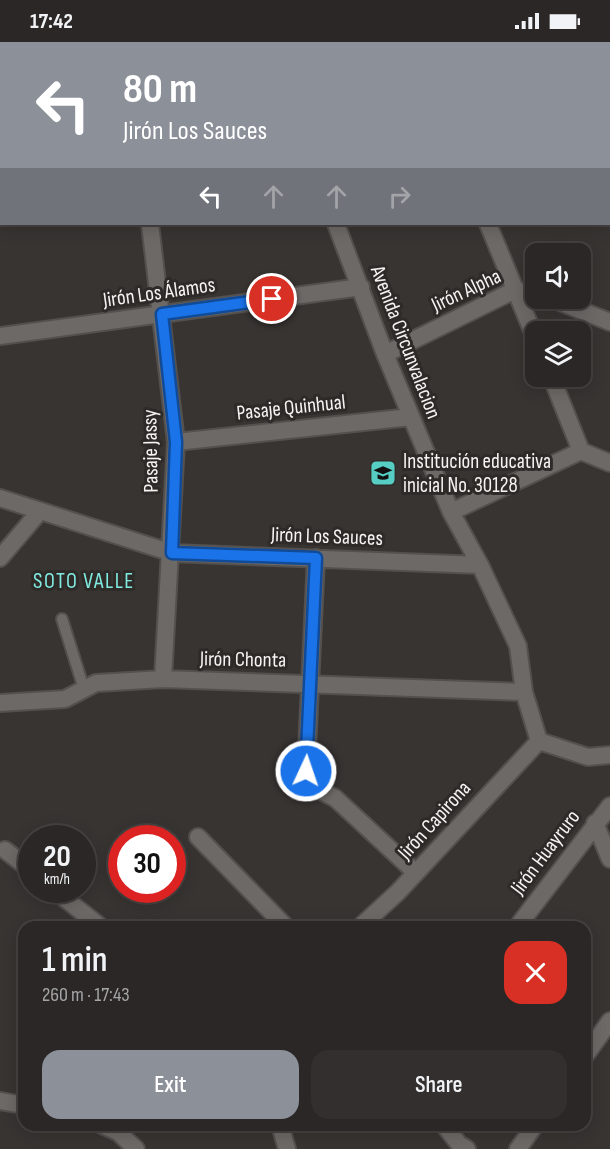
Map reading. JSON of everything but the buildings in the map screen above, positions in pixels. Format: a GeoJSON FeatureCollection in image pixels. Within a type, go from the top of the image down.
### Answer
{"type":"FeatureCollection","features":[{"type":"Feature","properties":{"kind":"street","name":"Pasaje Jassy"},"geometry":{"type":"LineString","coordinates":[[150,225],[176,442],[172,553],[163,679]]}},
{"type":"Feature","properties":{"kind":"street","name":"Avenida Circunvalacion"},"geometry":{"type":"LineString","coordinates":[[336,225],[385,354],[451,512],[480,565],[518,646],[524,693],[539,741]]}},
{"type":"Feature","properties":{"kind":"street"},"geometry":{"type":"LineString","coordinates":[[489,225],[528,321]]}},
{"type":"Feature","properties":{"kind":"street","name":"Jirón Los Álamos"},"geometry":{"type":"LineString","coordinates":[[0,336],[361,287]]}},
{"type":"Feature","properties":{"kind":"street","name":"Jirón Alpha"},"geometry":{"type":"LineString","coordinates":[[385,354],[515,290],[525,292]]}},
{"type":"Feature","properties":{"kind":"street"},"geometry":{"type":"LineString","coordinates":[[578,309],[610,322]]}},
{"type":"Feature","properties":{"kind":"street"},"geometry":{"type":"LineString","coordinates":[[555,387],[581,451],[610,463]]}},
{"type":"Feature","properties":{"kind":"street","name":"Pasaje Quinhual"},"geometry":{"type":"LineString","coordinates":[[176,442],[411,417]]}},
{"type":"Feature","properties":{"kind":"street"},"geometry":{"type":"LineString","coordinates":[[451,512],[581,451]]}},
{"type":"Feature","properties":{"kind":"street","name":"Jirón Los Sauces"},"geometry":{"type":"LineString","coordinates":[[0,498],[172,553],[480,565]]}},
{"type":"Feature","properties":{"kind":"street"},"geometry":{"type":"LineString","coordinates":[[0,558],[40,512]]}},
{"type":"Feature","properties":{"kind":"street"},"geometry":{"type":"LineString","coordinates":[[316,558],[306,771],[310,782],[316,789],[335,798],[416,873]]}},
{"type":"Feature","properties":{"kind":"street","name":"Jirón Chonta"},"geometry":{"type":"LineString","coordinates":[[0,703],[65,699],[96,683],[163,679],[524,693]]}},
{"type":"Feature","properties":{"kind":"street"},"geometry":{"type":"LineString","coordinates":[[539,741],[588,757],[610,755]]}},
{"type":"Feature","properties":{"kind":"street","name":"Jirón Capirona"},"geometry":{"type":"LineString","coordinates":[[366,921],[416,873],[539,741]]}},
{"type":"Feature","properties":{"kind":"street","name":"Jirón Huayruro"},"geometry":{"type":"LineString","coordinates":[[522,921],[610,806]]}},
{"type":"Feature","properties":{"kind":"street"},"geometry":{"type":"LineString","coordinates":[[595,823],[610,859]]}},
{"type":"Feature","properties":{"kind":"street"},"geometry":{"type":"LineString","coordinates":[[198,837],[280,921]]}},
{"type":"Feature","properties":{"kind":"street"},"geometry":{"type":"LineString","coordinates":[[5,850],[18,861]]}},
{"type":"Feature","properties":{"kind":"street"},"geometry":{"type":"LineString","coordinates":[[71,903],[93,921]]}},
{"type":"Feature","properties":{"kind":"street"},"geometry":{"type":"LineString","coordinates":[[591,1048],[610,1021]]}},
{"type":"Feature","properties":{"kind":"street"},"geometry":{"type":"LineString","coordinates":[[0,1101],[18,1104]]}},
{"type":"Feature","properties":{"kind":"street"},"geometry":{"type":"LineString","coordinates":[[116,1131],[130,1147]]}},
{"type":"Feature","properties":{"kind":"street"},"geometry":{"type":"LineString","coordinates":[[282,1131],[287,1149]]}},
{"type":"Feature","properties":{"kind":"street"},"geometry":{"type":"LineString","coordinates":[[449,1131],[459,1144],[467,1149]]}},
{"type":"Feature","properties":{"kind":"street"},"geometry":{"type":"LineString","coordinates":[[518,1149],[531,1131]]}},
{"type":"Feature","properties":{"kind":"lane"},"geometry":{"type":"LineString","coordinates":[[62,619],[84,689]]}},
{"type":"Feature","properties":{"kind":"place","name":"Institución educativa inicial No. 30128"},"geometry":{"type":"Point","coordinates":[383,473]}},
{"type":"Feature","properties":{"kind":"district","name":"SOTO VALLE"},"geometry":{"type":"Point","coordinates":[84,580]}},
{"type":"Feature","properties":{"kind":"route"},"geometry":{"type":"LineString","coordinates":[[272,299],[162,314],[176,442],[172,553],[316,558],[306,771]]}}]}
